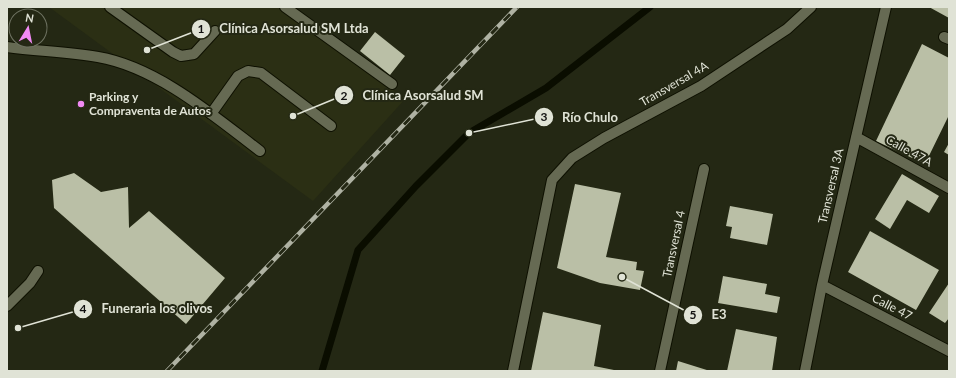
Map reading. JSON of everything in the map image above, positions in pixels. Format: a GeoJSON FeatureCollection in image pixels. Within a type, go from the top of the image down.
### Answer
{"type":"FeatureCollection","features":[{"type":"Feature","properties":{"kind":"street"},"geometry":{"type":"LineString","coordinates":[[110,7],[173,52],[181,56],[194,54],[214,30]]}},
{"type":"Feature","properties":{"kind":"street"},"geometry":{"type":"LineString","coordinates":[[284,7],[392,84]]}},
{"type":"Feature","properties":{"kind":"street","name":"Transversal 4A"},"geometry":{"type":"LineString","coordinates":[[513,371],[552,180],[572,158],[604,138],[700,86],[787,29],[812,7]]}},
{"type":"Feature","properties":{"kind":"street","name":"Transversal 3A"},"geometry":{"type":"LineString","coordinates":[[805,371],[822,285],[886,7]]}},
{"type":"Feature","properties":{"kind":"street"},"geometry":{"type":"LineString","coordinates":[[7,47],[99,57],[126,65],[181,92],[260,151]]}},
{"type":"Feature","properties":{"kind":"street"},"geometry":{"type":"LineString","coordinates":[[211,114],[238,76],[248,71],[261,73],[331,126]]}},
{"type":"Feature","properties":{"kind":"street","name":"Calle 47A"},"geometry":{"type":"LineString","coordinates":[[856,137],[949,188]]}},
{"type":"Feature","properties":{"kind":"street","name":"Transversal 4"},"geometry":{"type":"LineString","coordinates":[[660,371],[704,169]]}},
{"type":"Feature","properties":{"kind":"street"},"geometry":{"type":"LineString","coordinates":[[7,306],[30,283],[38,271]]}},
{"type":"Feature","properties":{"kind":"street","name":"Calle 47"},"geometry":{"type":"LineString","coordinates":[[822,285],[949,351]]}},
{"type":"Feature","properties":{"kind":"shaded area"},"geometry":{"type":"Polygon","coordinates":[[[49,7],[282,7],[405,99],[313,201],[49,7]]]}},
{"type":"Feature","properties":{"kind":"building"},"geometry":{"type":"Polygon","coordinates":[[[929,7],[949,7],[949,18],[929,7]]]}},
{"type":"Feature","properties":{"kind":"building"},"geometry":{"type":"Polygon","coordinates":[[[375,32],[405,56],[390,75],[360,51],[375,32]]]}},
{"type":"Feature","properties":{"kind":"building"},"geometry":{"type":"Polygon","coordinates":[[[922,44],[949,58],[949,115],[925,164],[876,141],[922,44]]]}},
{"type":"Feature","properties":{"kind":"building"},"geometry":{"type":"Polygon","coordinates":[[[949,143],[949,155],[944,152],[949,143]]]}},
{"type":"Feature","properties":{"kind":"building"},"geometry":{"type":"Polygon","coordinates":[[[74,173],[101,192],[128,187],[129,228],[149,211],[225,278],[186,324],[54,208],[52,180],[74,173]]]}},
{"type":"Feature","properties":{"kind":"building"},"geometry":{"type":"Polygon","coordinates":[[[902,174],[939,196],[929,213],[907,200],[890,229],[875,219],[902,174]]]}},
{"type":"Feature","properties":{"kind":"building"},"geometry":{"type":"Polygon","coordinates":[[[575,184],[621,193],[606,257],[637,262],[636,270],[644,271],[640,290],[600,283],[557,268],[575,184]]]}},
{"type":"Feature","properties":{"kind":"building"},"geometry":{"type":"Polygon","coordinates":[[[730,206],[773,214],[767,245],[730,238],[732,227],[726,226],[730,206]]]}},
{"type":"Feature","properties":{"kind":"building"},"geometry":{"type":"Polygon","coordinates":[[[870,231],[939,270],[916,310],[848,272],[870,231]]]}},
{"type":"Feature","properties":{"kind":"building"},"geometry":{"type":"Polygon","coordinates":[[[723,276],[767,284],[765,294],[780,297],[777,313],[718,303],[723,276]]]}},
{"type":"Feature","properties":{"kind":"building"},"geometry":{"type":"Polygon","coordinates":[[[949,283],[949,318],[945,323],[929,313],[949,283]]]}},
{"type":"Feature","properties":{"kind":"building"},"geometry":{"type":"Polygon","coordinates":[[[543,312],[601,325],[594,366],[619,371],[531,371],[543,312]]]}},
{"type":"Feature","properties":{"kind":"building"},"geometry":{"type":"Polygon","coordinates":[[[736,329],[777,337],[772,371],[727,371],[736,329]]]}},
{"type":"Feature","properties":{"kind":"building"},"geometry":{"type":"Polygon","coordinates":[[[678,361],[710,371],[676,371],[678,361]]]}},
{"type":"Feature","properties":{"kind":"waterway"},"geometry":{"type":"LineString","coordinates":[[322,371],[358,250],[416,186],[469,133],[546,88],[650,7]]}},
{"type":"Feature","properties":{"kind":"railway"},"geometry":{"type":"LineString","coordinates":[[167,371],[517,7]]}},
{"type":"Feature","properties":{"kind":"place","name":"Clínica Asorsalud SM Ltda"},"geometry":{"type":"Point","coordinates":[147,50]}},
{"type":"Feature","properties":{"kind":"place","name":"Parking y Compraventa de Autos"},"geometry":{"type":"Point","coordinates":[81,104]}},
{"type":"Feature","properties":{"kind":"place","name":"Clínica Asorsalud SM"},"geometry":{"type":"Point","coordinates":[293,116]}},
{"type":"Feature","properties":{"kind":"place","name":"Río Chulo"},"geometry":{"type":"Point","coordinates":[469,133]}},
{"type":"Feature","properties":{"kind":"place","name":"E3"},"geometry":{"type":"Point","coordinates":[622,277]}},
{"type":"Feature","properties":{"kind":"place","name":"Funeraria los olivos"},"geometry":{"type":"Point","coordinates":[18,328]}}]}
